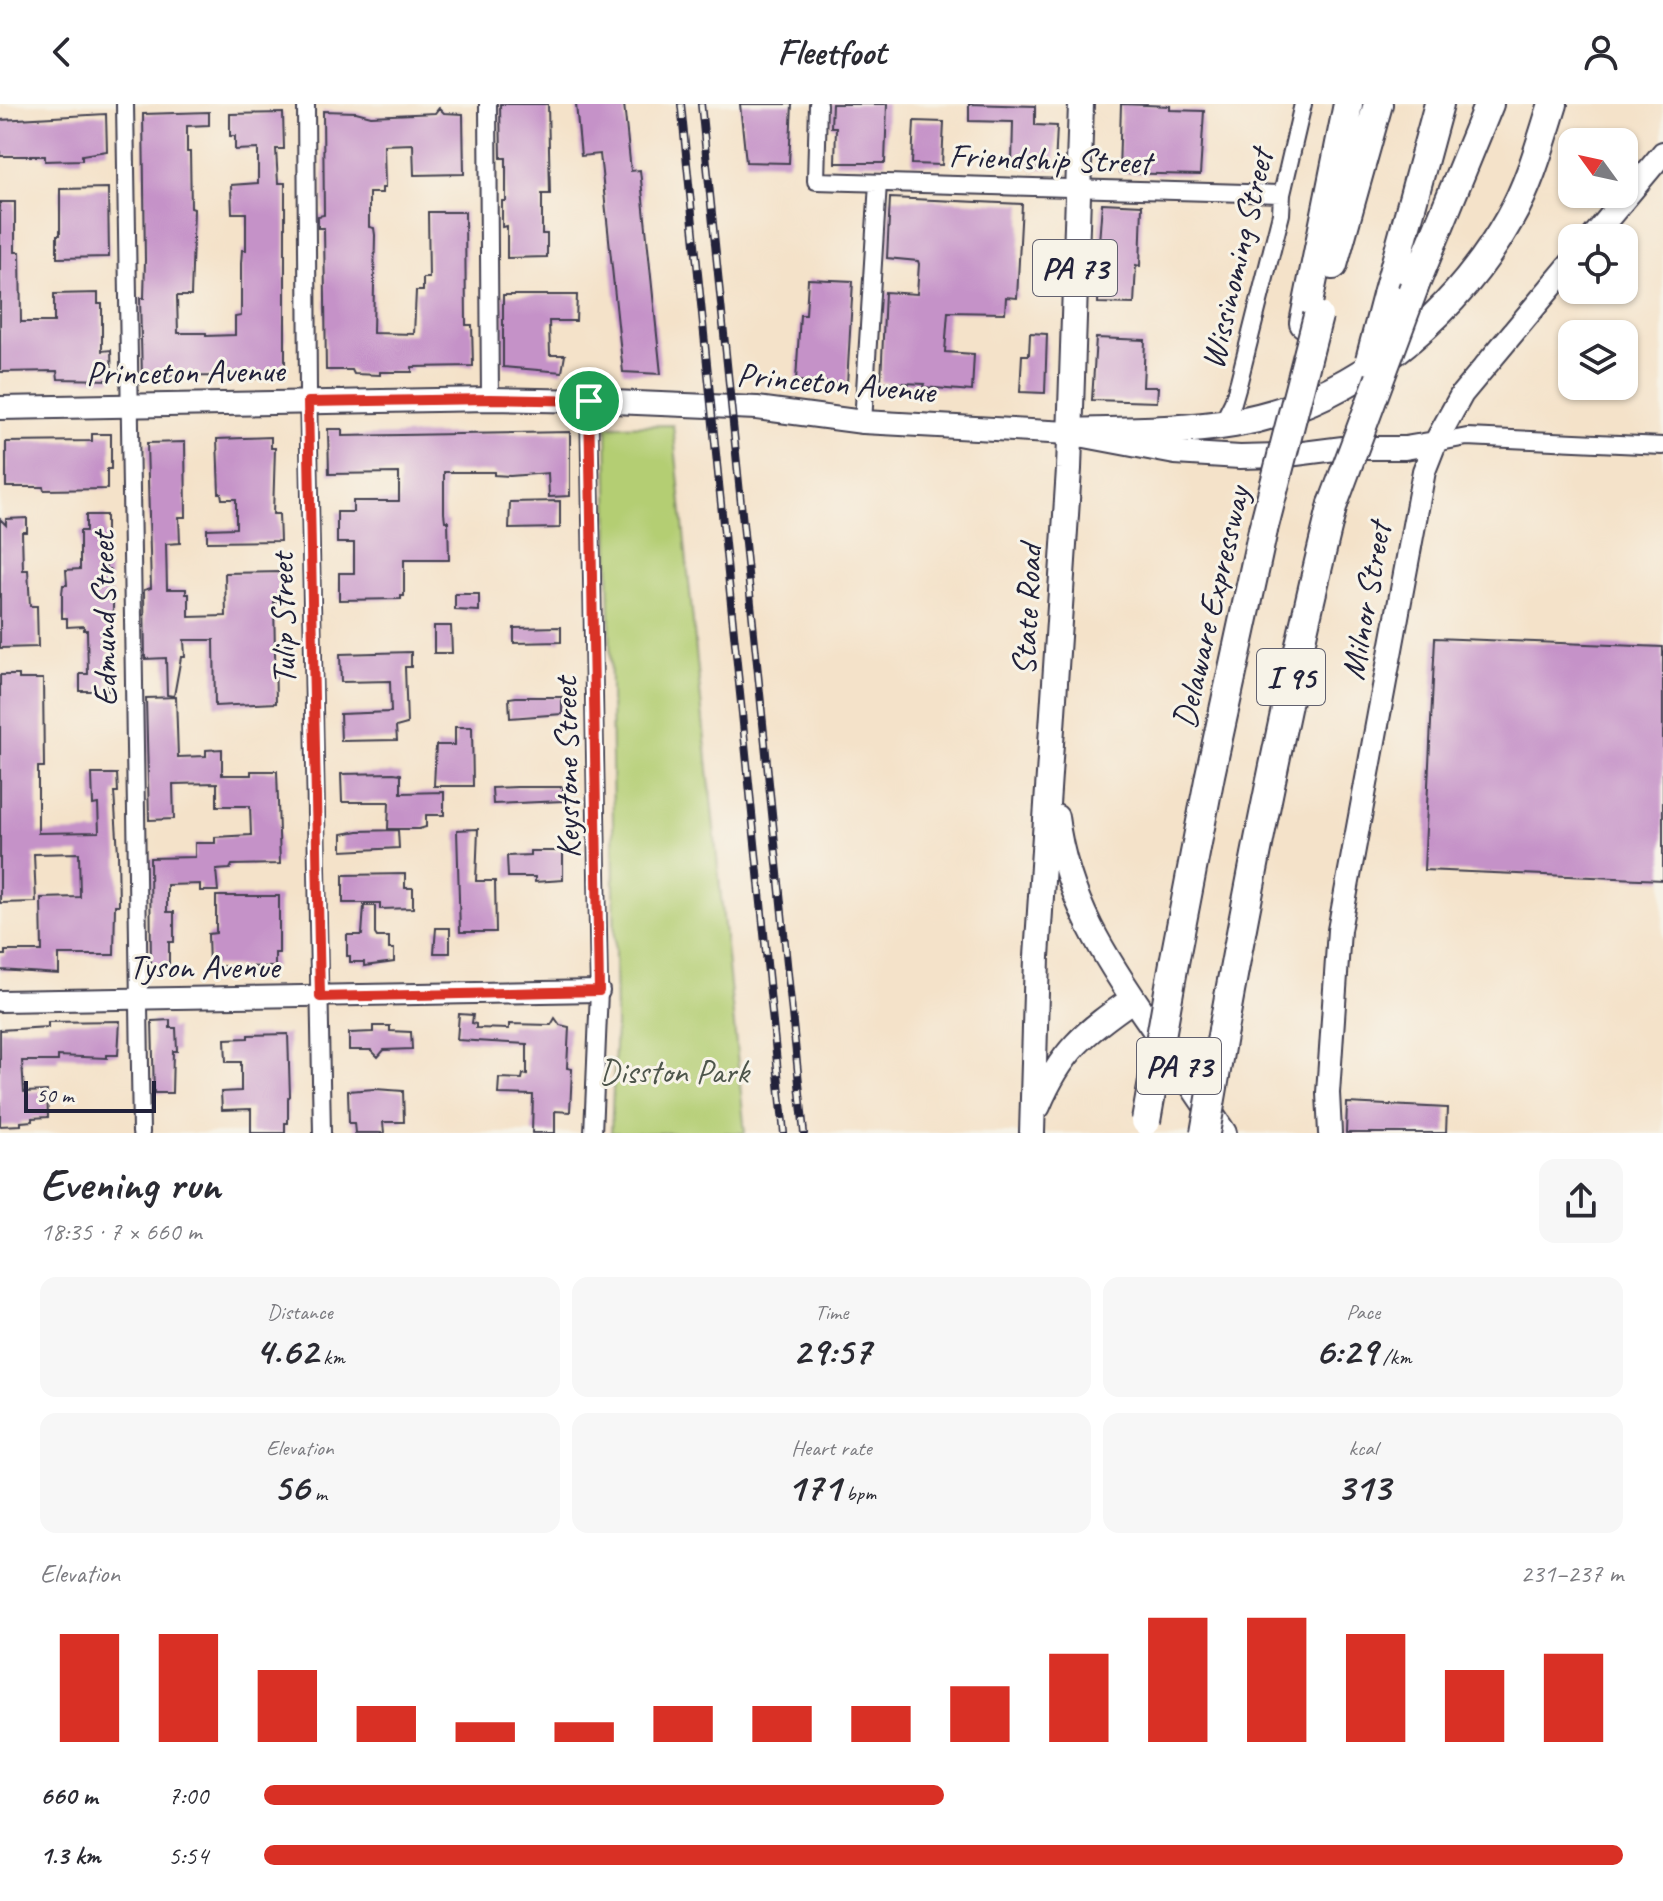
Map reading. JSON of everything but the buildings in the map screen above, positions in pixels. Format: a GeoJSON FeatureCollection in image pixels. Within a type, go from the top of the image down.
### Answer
{"type":"FeatureCollection","features":[{"type":"Feature","properties":{"kind":"highway"},"geometry":{"type":"LineString","coordinates":[[1311,319],[1348,104]]}},
{"type":"Feature","properties":{"kind":"highway","name":"Delaware Expressway"},"geometry":{"type":"LineString","coordinates":[[1145,1127],[1210,775],[1311,319],[1378,104]]}},
{"type":"Feature","properties":{"kind":"highway","name":"I 95"},"geometry":{"type":"LineString","coordinates":[[1205,1133],[1255,851],[1295,660],[1333,504],[1400,291],[1439,104]]}},
{"type":"Feature","properties":{"kind":"highway"},"geometry":{"type":"LineString","coordinates":[[1400,291],[1489,104]]}},
{"type":"Feature","properties":{"kind":"highway"},"geometry":{"type":"LineString","coordinates":[[1069,433],[1172,430],[1270,414],[1343,384],[1387,356],[1418,332],[1461,288],[1510,217],[1530,174],[1553,104]]}},
{"type":"Feature","properties":{"kind":"main road","name":"State Road"},"geometry":{"type":"LineString","coordinates":[[1032,1126],[1037,957],[1051,771],[1069,433],[1081,104]]}},
{"type":"Feature","properties":{"kind":"main road"},"geometry":{"type":"LineString","coordinates":[[1604,224],[1663,153]]}},
{"type":"Feature","properties":{"kind":"main road","name":"Milnor Street"},"geometry":{"type":"LineString","coordinates":[[1330,1133],[1328,1093],[1339,930],[1424,471],[1435,443],[1471,382],[1558,279]]}},
{"type":"Feature","properties":{"kind":"main road","name":"Princeton Avenue"},"geometry":{"type":"LineString","coordinates":[[0,408],[490,399],[589,401],[757,408],[863,422],[1069,433],[1175,453],[1240,457],[1280,456],[1343,448],[1405,448],[1435,443]]}},
{"type":"Feature","properties":{"kind":"main road","name":"PA 73"},"geometry":{"type":"LineString","coordinates":[[1051,771],[1060,841],[1085,921],[1133,999],[1224,1133]]}},
{"type":"Feature","properties":{"kind":"main road","name":"State Road"},"geometry":{"type":"LineString","coordinates":[[1032,1126],[1050,1076],[1072,1047],[1093,1027],[1133,999]]}},
{"type":"Feature","properties":{"kind":"main road","name":"Milnor Street"},"geometry":{"type":"LineString","coordinates":[[1312,1133],[1328,1093]]}},
{"type":"Feature","properties":{"kind":"street","name":"Edmund Street"},"geometry":{"type":"LineString","coordinates":[[125,104],[141,1133]]}},
{"type":"Feature","properties":{"kind":"street","name":"Tulip Street"},"geometry":{"type":"LineString","coordinates":[[306,104],[308,402],[322,1133]]}},
{"type":"Feature","properties":{"kind":"street"},"geometry":{"type":"LineString","coordinates":[[488,104],[490,399]]}},
{"type":"Feature","properties":{"kind":"street","name":"Friendship Street"},"geometry":{"type":"LineString","coordinates":[[818,104],[816,181],[1282,194]]}},
{"type":"Feature","properties":{"kind":"street","name":"Wissinoming Street"},"geometry":{"type":"LineString","coordinates":[[1222,424],[1239,381],[1281,214],[1282,194],[1303,104]]}},
{"type":"Feature","properties":{"kind":"street"},"geometry":{"type":"LineString","coordinates":[[863,422],[878,183]]}},
{"type":"Feature","properties":{"kind":"street","name":"Keystone Street"},"geometry":{"type":"LineString","coordinates":[[589,401],[599,991],[593,1133]]}},
{"type":"Feature","properties":{"kind":"street","name":"Princeton Avenue"},"geometry":{"type":"LineString","coordinates":[[1435,443],[1467,437],[1663,446]]}},
{"type":"Feature","properties":{"kind":"street","name":"Tyson Avenue"},"geometry":{"type":"LineString","coordinates":[[0,1001],[599,991]]}},
{"type":"Feature","properties":{"kind":"green space","name":"Disston Park"},"geometry":{"type":"Polygon","coordinates":[[[673,425],[745,1133],[611,1133],[616,1025],[607,426],[673,425]]]}},
{"type":"Feature","properties":{"kind":"railway"},"geometry":{"type":"LineString","coordinates":[[681,104],[784,1133]]}},
{"type":"Feature","properties":{"kind":"railway"},"geometry":{"type":"LineString","coordinates":[[701,104],[804,1133]]}},
{"type":"Feature","properties":{"kind":"route"},"geometry":{"type":"LineString","coordinates":[[589,401],[599,991],[320,997],[308,402],[589,401]]}}]}
